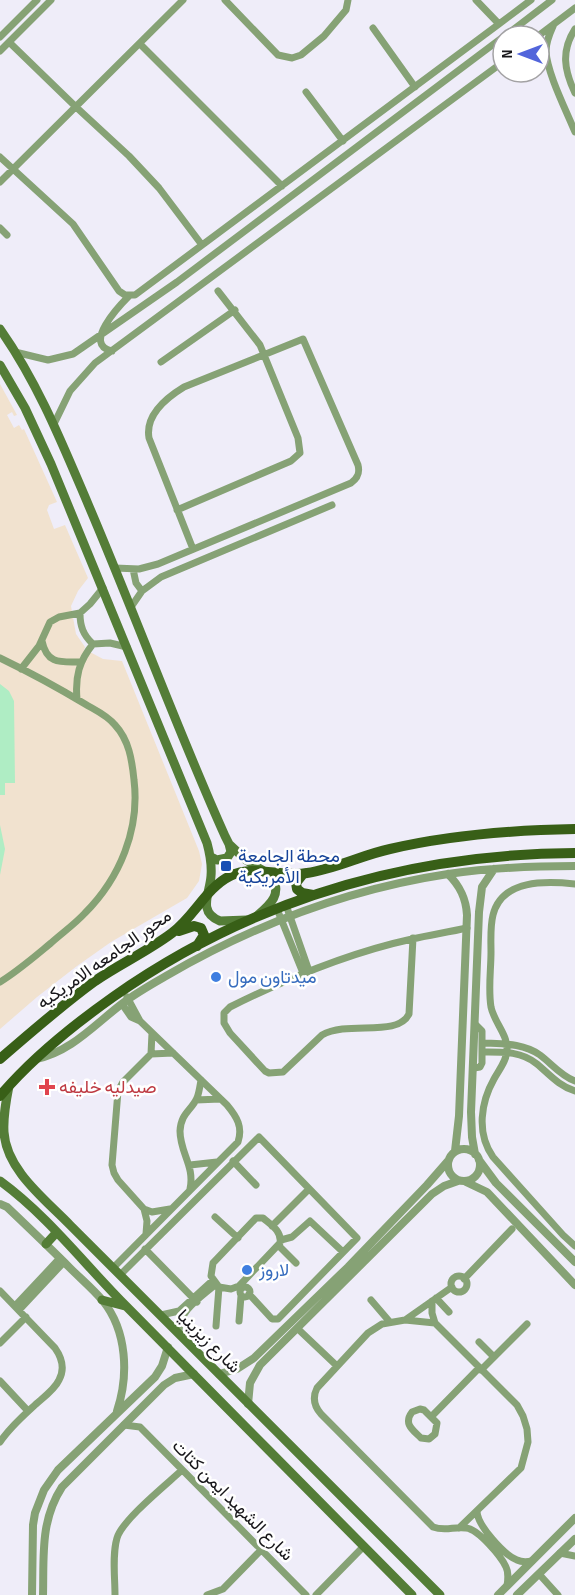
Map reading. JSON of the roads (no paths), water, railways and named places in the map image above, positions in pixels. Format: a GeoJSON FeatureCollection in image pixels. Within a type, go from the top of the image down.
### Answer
{"type":"FeatureCollection","features":[{"type":"Feature","properties":{"kind":"main road"},"geometry":{"type":"LineString","coordinates":[[0,329],[54,424],[221,827],[230,844],[246,860],[275,881],[276,895],[270,904],[251,919],[225,922],[215,919],[206,907],[206,897],[211,881],[211,856],[103,588],[38,436],[0,365]]}},
{"type":"Feature","properties":{"kind":"main road","name":"محور الجامعه الامريكيه"},"geometry":{"type":"LineString","coordinates":[[0,1059],[95,982],[173,933],[218,884],[232,875],[248,871],[303,874],[324,870],[388,849],[414,844],[506,832],[575,830]]}},
{"type":"Feature","properties":{"kind":"main road"},"geometry":{"type":"LineString","coordinates":[[211,856],[220,861],[227,858],[231,852],[230,844]]}},
{"type":"Feature","properties":{"kind":"main road","name":"محور الجامعه الامريكيه"},"geometry":{"type":"LineString","coordinates":[[0,1096],[36,1059],[78,1023],[124,998],[197,946],[251,919],[313,895],[430,865],[505,855],[575,854]]}},
{"type":"Feature","properties":{"kind":"main road"},"geometry":{"type":"LineString","coordinates":[[430,865],[433,877]]}},
{"type":"Feature","properties":{"kind":"main road"},"geometry":{"type":"LineString","coordinates":[[303,874],[296,883],[297,889],[302,893],[313,895]]}},
{"type":"Feature","properties":{"kind":"main road"},"geometry":{"type":"LineString","coordinates":[[173,933],[194,926],[199,927],[203,930],[204,935],[197,946]]}},
{"type":"Feature","properties":{"kind":"main road","name":"شارع زيزينيا"},"geometry":{"type":"LineString","coordinates":[[9,1086],[4,1133],[8,1152],[24,1176],[440,1595]]}},
{"type":"Feature","properties":{"kind":"main road"},"geometry":{"type":"LineString","coordinates":[[12,1189],[24,1176]]}},
{"type":"Feature","properties":{"kind":"main road","name":"شارع زيزينيا"},"geometry":{"type":"LineString","coordinates":[[0,1181],[12,1189],[57,1232],[126,1306],[409,1593]]}},
{"type":"Feature","properties":{"kind":"main road"},"geometry":{"type":"LineString","coordinates":[[46,1244],[57,1232]]}},
{"type":"Feature","properties":{"kind":"main road"},"geometry":{"type":"LineString","coordinates":[[102,1300],[126,1306]]}},
{"type":"Feature","properties":{"kind":"main road"},"geometry":{"type":"LineString","coordinates":[[270,1451],[283,1439]]}},
{"type":"Feature","properties":{"kind":"main road"},"geometry":{"type":"LineString","coordinates":[[285,1466],[296,1452]]}},
{"type":"Feature","properties":{"kind":"street"},"geometry":{"type":"LineString","coordinates":[[0,38],[37,0],[45,7]]}},
{"type":"Feature","properties":{"kind":"street"},"geometry":{"type":"LineString","coordinates":[[0,51],[51,0]]}},
{"type":"Feature","properties":{"kind":"street"},"geometry":{"type":"LineString","coordinates":[[0,182],[183,0]]}},
{"type":"Feature","properties":{"kind":"street"},"geometry":{"type":"LineString","coordinates":[[225,0],[278,55],[292,58],[301,55],[324,36],[346,10],[348,0]]}},
{"type":"Feature","properties":{"kind":"street"},"geometry":{"type":"LineString","coordinates":[[476,0],[499,24],[531,0]]}},
{"type":"Feature","properties":{"kind":"street"},"geometry":{"type":"LineString","coordinates":[[521,24],[552,0]]}},
{"type":"Feature","properties":{"kind":"street"},"geometry":{"type":"LineString","coordinates":[[31,6],[38,13]]}},
{"type":"Feature","properties":{"kind":"street"},"geometry":{"type":"LineString","coordinates":[[551,26],[575,8]]}},
{"type":"Feature","properties":{"kind":"street"},"geometry":{"type":"LineString","coordinates":[[554,24],[547,43],[548,65],[575,132]]}},
{"type":"Feature","properties":{"kind":"street"},"geometry":{"type":"LineString","coordinates":[[373,28],[415,87]]}},
{"type":"Feature","properties":{"kind":"street"},"geometry":{"type":"LineString","coordinates":[[575,29],[566,47],[565,57],[568,79],[575,92]]}},
{"type":"Feature","properties":{"kind":"street"},"geometry":{"type":"LineString","coordinates":[[112,351],[106,350],[100,340],[112,315],[129,296],[140,292],[491,30]]}},
{"type":"Feature","properties":{"kind":"street"},"geometry":{"type":"LineString","coordinates":[[9,42],[139,166],[159,188],[202,245]]}},
{"type":"Feature","properties":{"kind":"street"},"geometry":{"type":"LineString","coordinates":[[140,44],[282,186]]}},
{"type":"Feature","properties":{"kind":"street"},"geometry":{"type":"LineString","coordinates":[[15,352],[48,360],[73,354],[177,282],[491,47]]}},
{"type":"Feature","properties":{"kind":"street"},"geometry":{"type":"LineString","coordinates":[[54,424],[70,391],[95,363],[491,71]]}},
{"type":"Feature","properties":{"kind":"street"},"geometry":{"type":"LineString","coordinates":[[306,92],[343,141]]}},
{"type":"Feature","properties":{"kind":"street"},"geometry":{"type":"LineString","coordinates":[[0,157],[72,224],[119,291],[129,296]]}},
{"type":"Feature","properties":{"kind":"street"},"geometry":{"type":"LineString","coordinates":[[0,228],[7,235]]}},
{"type":"Feature","properties":{"kind":"street"},"geometry":{"type":"LineString","coordinates":[[177,510],[291,461],[298,456],[300,449],[298,438],[260,345],[218,291]]}},
{"type":"Feature","properties":{"kind":"street"},"geometry":{"type":"LineString","coordinates":[[161,362],[234,310]]}},
{"type":"Feature","properties":{"kind":"street"},"geometry":{"type":"LineString","coordinates":[[115,568],[133,569],[158,564],[354,481],[359,472],[358,465],[303,339],[184,387],[175,392],[154,413],[148,428],[149,438],[193,549]]}},
{"type":"Feature","properties":{"kind":"street"},"geometry":{"type":"LineString","coordinates":[[303,503],[309,514]]}},
{"type":"Feature","properties":{"kind":"street"},"geometry":{"type":"LineString","coordinates":[[131,607],[142,591],[161,577],[332,505]]}},
{"type":"Feature","properties":{"kind":"street"},"geometry":{"type":"LineString","coordinates":[[293,508],[298,519]]}},
{"type":"Feature","properties":{"kind":"street"},"geometry":{"type":"LineString","coordinates":[[221,538],[226,549]]}},
{"type":"Feature","properties":{"kind":"street"},"geometry":{"type":"LineString","coordinates":[[133,569],[136,583],[142,591]]}},
{"type":"Feature","properties":{"kind":"street"},"geometry":{"type":"LineString","coordinates":[[21,669],[42,641],[50,622],[59,617],[80,613],[103,588]]}},
{"type":"Feature","properties":{"kind":"street"},"geometry":{"type":"LineString","coordinates":[[80,613],[83,633],[93,644]]}},
{"type":"Feature","properties":{"kind":"street"},"geometry":{"type":"LineString","coordinates":[[42,641],[45,651],[52,659],[61,662],[81,662]]}},
{"type":"Feature","properties":{"kind":"street"},"geometry":{"type":"LineString","coordinates":[[93,644],[110,643],[127,647]]}},
{"type":"Feature","properties":{"kind":"street"},"geometry":{"type":"LineString","coordinates":[[77,699],[76,682],[81,662],[93,644]]}},
{"type":"Feature","properties":{"kind":"street"},"geometry":{"type":"LineString","coordinates":[[0,658],[77,699],[113,723],[125,739],[129,749],[135,795],[134,818],[129,840],[116,873],[93,904],[30,961],[0,982]]}},
{"type":"Feature","properties":{"kind":"street"},"geometry":{"type":"LineString","coordinates":[[116,1271],[146,1234],[238,1142],[240,1129],[236,1117],[220,1099],[140,1021],[131,1017],[124,998],[214,950],[285,918],[347,897],[448,874],[494,869],[575,866]]}},
{"type":"Feature","properties":{"kind":"street"},"geometry":{"type":"LineString","coordinates":[[248,1404],[248,1393],[254,1374],[260,1365],[432,1194],[444,1186],[474,1179],[479,1172],[471,1130],[480,893],[483,883],[494,869]]}},
{"type":"Feature","properties":{"kind":"street"},"geometry":{"type":"LineString","coordinates":[[219,1374],[237,1369],[254,1358],[348,1267],[427,1185],[455,1152],[459,1116],[467,928],[464,896],[448,874]]}},
{"type":"Feature","properties":{"kind":"street"},"geometry":{"type":"LineString","coordinates":[[575,884],[519,886],[508,892],[495,908],[492,923],[490,997],[493,1015],[507,1048],[485,1096],[482,1119],[488,1150],[499,1165],[575,1246]]}},
{"type":"Feature","properties":{"kind":"street"},"geometry":{"type":"LineString","coordinates":[[281,907],[306,972]]}},
{"type":"Feature","properties":{"kind":"street"},"geometry":{"type":"LineString","coordinates":[[413,938],[411,1000],[409,1014],[404,1022],[391,1027],[359,1026],[330,1030],[283,1072],[269,1073],[230,1033],[224,1023],[222,1017],[230,1007],[306,972],[364,951],[413,938],[467,928]]}},
{"type":"Feature","properties":{"kind":"street"},"geometry":{"type":"LineString","coordinates":[[474,1068],[482,1065],[483,1052],[483,1031],[476,1025]]}},
{"type":"Feature","properties":{"kind":"street"},"geometry":{"type":"LineString","coordinates":[[152,1033],[151,1054],[123,1082],[118,1091],[112,1165],[118,1180],[144,1209],[152,1212],[171,1209]]}},
{"type":"Feature","properties":{"kind":"street"},"geometry":{"type":"LineString","coordinates":[[483,1043],[507,1048],[531,1060],[555,1081],[575,1091]]}},
{"type":"Feature","properties":{"kind":"street"},"geometry":{"type":"LineString","coordinates":[[483,1052],[521,1046],[534,1052],[559,1072],[575,1081]]}},
{"type":"Feature","properties":{"kind":"street"},"geometry":{"type":"LineString","coordinates":[[151,1054],[173,1053]]}},
{"type":"Feature","properties":{"kind":"street"},"geometry":{"type":"LineString","coordinates":[[190,1189],[192,1181],[190,1165],[182,1146],[180,1129],[183,1116],[196,1100],[201,1080]]}},
{"type":"Feature","properties":{"kind":"street"},"geometry":{"type":"LineString","coordinates":[[196,1100],[220,1099]]}},
{"type":"Feature","properties":{"kind":"street"},"geometry":{"type":"LineString","coordinates":[[116,1271],[145,1249],[259,1137],[357,1238],[277,1319],[272,1319],[249,1294],[246,1287],[240,1290],[216,1284]]}},
{"type":"Feature","properties":{"kind":"street"},"geometry":{"type":"LineString","coordinates":[[455,1152],[466,1149],[477,1157],[496,1183],[575,1262]]}},
{"type":"Feature","properties":{"kind":"street"},"geometry":{"type":"LineString","coordinates":[[233,1161],[256,1185]]}},
{"type":"Feature","properties":{"kind":"street"},"geometry":{"type":"LineString","coordinates":[[448,1161],[449,1173],[487,1192],[575,1285]]}},
{"type":"Feature","properties":{"kind":"street"},"geometry":{"type":"LineString","coordinates":[[190,1165],[218,1162]]}},
{"type":"Feature","properties":{"kind":"street"},"geometry":{"type":"LineString","coordinates":[[272,1227],[309,1189]]}},
{"type":"Feature","properties":{"kind":"street"},"geometry":{"type":"LineString","coordinates":[[0,1204],[7,1207],[46,1244],[102,1300],[113,1316],[123,1353],[123,1390],[116,1414]]}},
{"type":"Feature","properties":{"kind":"street"},"geometry":{"type":"LineString","coordinates":[[144,1209],[147,1221],[146,1234]]}},
{"type":"Feature","properties":{"kind":"street"},"geometry":{"type":"LineString","coordinates":[[215,1217],[238,1238]]}},
{"type":"Feature","properties":{"kind":"street"},"geometry":{"type":"LineString","coordinates":[[216,1326],[216,1284],[211,1272],[213,1263],[256,1218],[263,1218],[280,1234],[279,1243],[296,1263]]}},
{"type":"Feature","properties":{"kind":"street"},"geometry":{"type":"LineString","coordinates":[[239,1321],[240,1290],[279,1243],[292,1237],[310,1221],[343,1252]]}},
{"type":"Feature","properties":{"kind":"street"},"geometry":{"type":"LineString","coordinates":[[464,1279],[512,1229]]}},
{"type":"Feature","properties":{"kind":"street"},"geometry":{"type":"LineString","coordinates":[[145,1249],[195,1300]]}},
{"type":"Feature","properties":{"kind":"street"},"geometry":{"type":"LineString","coordinates":[[17,1308],[62,1260]]}},
{"type":"Feature","properties":{"kind":"street"},"geometry":{"type":"LineString","coordinates":[[405,1320],[452,1287],[455,1278],[460,1276],[464,1279],[466,1286],[462,1291],[458,1292],[452,1287]]}},
{"type":"Feature","properties":{"kind":"street"},"geometry":{"type":"LineString","coordinates":[[161,1316],[179,1311],[216,1284]]}},
{"type":"Feature","properties":{"kind":"street"},"geometry":{"type":"LineString","coordinates":[[0,1291],[59,1354],[62,1367],[62,1374],[56,1386],[28,1411],[0,1442]]}},
{"type":"Feature","properties":{"kind":"street"},"geometry":{"type":"LineString","coordinates":[[179,1333],[178,1324],[195,1300]]}},
{"type":"Feature","properties":{"kind":"street"},"geometry":{"type":"LineString","coordinates":[[371,1300],[390,1321]]}},
{"type":"Feature","properties":{"kind":"street"},"geometry":{"type":"LineString","coordinates":[[434,1300],[449,1312]]}},
{"type":"Feature","properties":{"kind":"street"},"geometry":{"type":"LineString","coordinates":[[434,1300],[432,1313],[435,1323],[517,1405],[525,1423],[528,1442],[521,1468],[459,1528]]}},
{"type":"Feature","properties":{"kind":"street"},"geometry":{"type":"LineString","coordinates":[[0,1343],[26,1317]]}},
{"type":"Feature","properties":{"kind":"street"},"geometry":{"type":"LineString","coordinates":[[435,1323],[405,1320],[390,1321],[375,1327],[317,1388],[314,1393],[317,1410],[433,1527],[446,1530],[471,1529],[515,1560],[531,1561]]}},
{"type":"Feature","properties":{"kind":"street"},"geometry":{"type":"LineString","coordinates":[[431,1416],[527,1324]]}},
{"type":"Feature","properties":{"kind":"street"},"geometry":{"type":"LineString","coordinates":[[298,1329],[337,1366]]}},
{"type":"Feature","properties":{"kind":"street"},"geometry":{"type":"LineString","coordinates":[[479,1342],[494,1357]]}},
{"type":"Feature","properties":{"kind":"street"},"geometry":{"type":"LineString","coordinates":[[32,1595],[33,1525],[44,1490],[58,1470],[159,1371],[168,1347]]}},
{"type":"Feature","properties":{"kind":"street"},"geometry":{"type":"LineString","coordinates":[[43,1595],[45,1527],[56,1496],[152,1396],[172,1379],[194,1374]]}},
{"type":"Feature","properties":{"kind":"street"},"geometry":{"type":"LineString","coordinates":[[2,1387],[28,1411]]}},
{"type":"Feature","properties":{"kind":"street"},"geometry":{"type":"LineString","coordinates":[[144,1387],[152,1396]]}},
{"type":"Feature","properties":{"kind":"street"},"geometry":{"type":"LineString","coordinates":[[123,1425],[132,1424],[140,1427],[140,1409]]}},
{"type":"Feature","properties":{"kind":"street"},"geometry":{"type":"LineString","coordinates":[[416,1410],[424,1410],[431,1416],[437,1427],[435,1434],[429,1439],[421,1438],[408,1424],[409,1416],[416,1410]]}},
{"type":"Feature","properties":{"kind":"street","name":"شارع الشهيد ايمن كتات"},"geometry":{"type":"LineString","coordinates":[[140,1427],[306,1595]]}},
{"type":"Feature","properties":{"kind":"street"},"geometry":{"type":"LineString","coordinates":[[115,1595],[116,1545],[119,1533],[127,1522],[182,1470]]}},
{"type":"Feature","properties":{"kind":"street"},"geometry":{"type":"LineString","coordinates":[[477,1511],[479,1522],[507,1568],[507,1586]]}},
{"type":"Feature","properties":{"kind":"street"},"geometry":{"type":"LineString","coordinates":[[498,1595],[575,1518]]}},
{"type":"Feature","properties":{"kind":"street"},"geometry":{"type":"LineString","coordinates":[[517,1595],[575,1539]]}},
{"type":"Feature","properties":{"kind":"street"},"geometry":{"type":"LineString","coordinates":[[316,1595],[364,1546]]}},
{"type":"Feature","properties":{"kind":"street"},"geometry":{"type":"LineString","coordinates":[[207,1595],[223,1589],[261,1550]]}},
{"type":"Feature","properties":{"kind":"street"},"geometry":{"type":"LineString","coordinates":[[560,1553],[575,1556]]}},
{"type":"Feature","properties":{"kind":"street"},"geometry":{"type":"LineString","coordinates":[[32,1574],[44,1574]]}},
{"type":"Feature","properties":{"kind":"street"},"geometry":{"type":"LineString","coordinates":[[539,1574],[558,1595]]}},
{"type":"Feature","properties":{"kind":"place","name":"محطة الجامعة الأمريكية"},"geometry":{"type":"Point","coordinates":[226,866]}},
{"type":"Feature","properties":{"kind":"place","name":"ميدتاون مول"},"geometry":{"type":"Point","coordinates":[216,977]}},
{"type":"Feature","properties":{"kind":"place","name":"صيدليه خليفه"},"geometry":{"type":"Point","coordinates":[47,1087]}},
{"type":"Feature","properties":{"kind":"place","name":"لاروز"},"geometry":{"type":"Point","coordinates":[247,1270]}}]}
